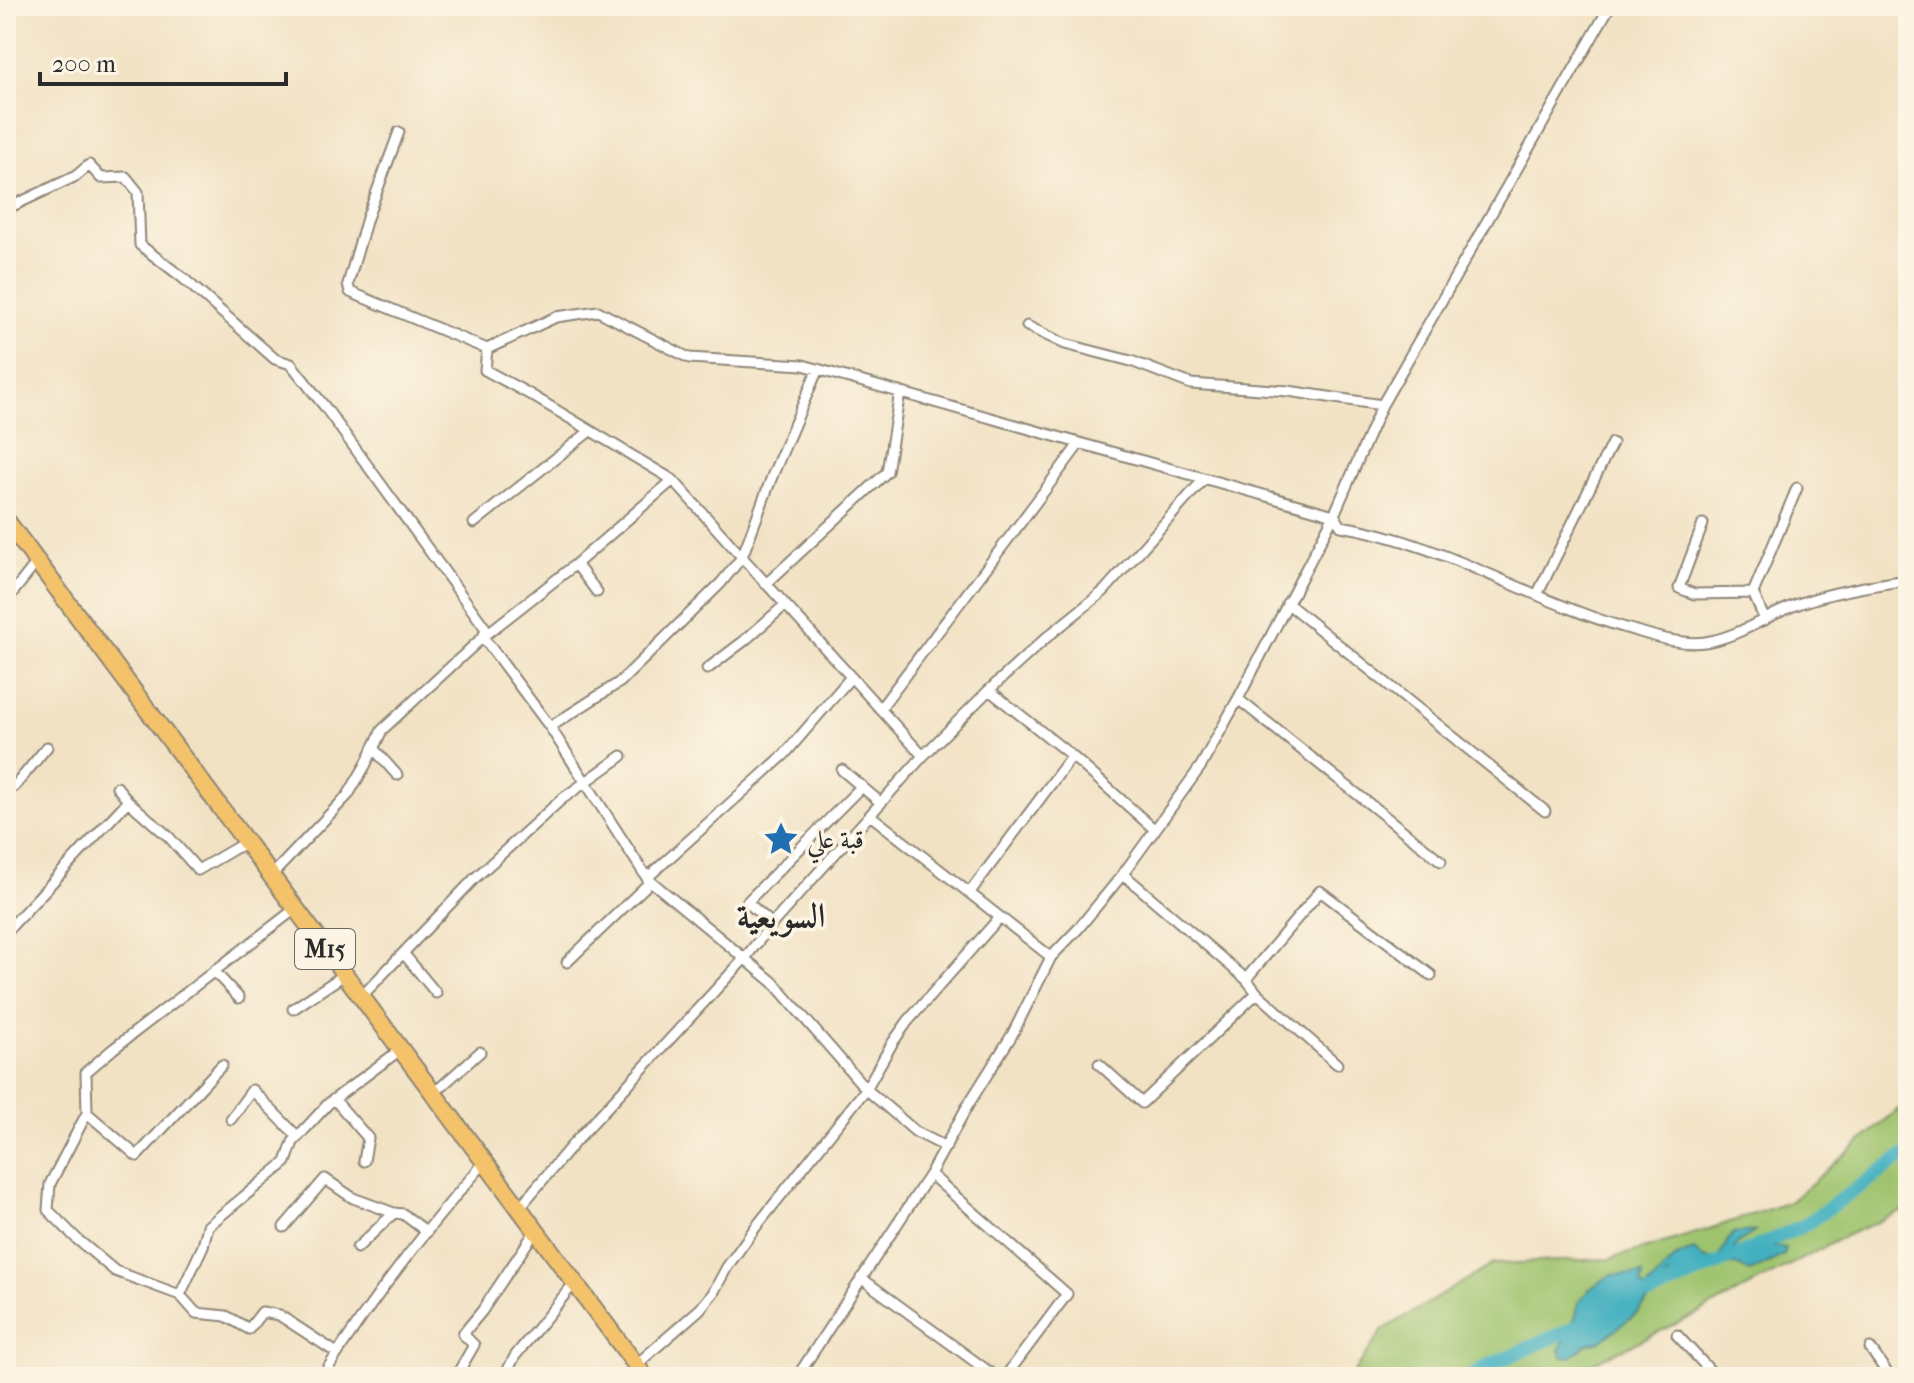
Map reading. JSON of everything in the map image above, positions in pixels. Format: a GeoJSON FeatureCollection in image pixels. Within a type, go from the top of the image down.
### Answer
{"type":"FeatureCollection","features":[{"type":"Feature","properties":{"kind":"highway","name":"M15"},"geometry":{"type":"LineString","coordinates":[[6,520],[641,1371]]}},
{"type":"Feature","properties":{"kind":"street"},"geometry":{"type":"LineString","coordinates":[[797,1377],[930,1174],[1012,1035],[1051,957],[1123,874],[1201,766],[1334,515],[1382,405],[1610,6]]}},
{"type":"Feature","properties":{"kind":"street"},"geometry":{"type":"LineString","coordinates":[[399,132],[367,218],[348,284],[350,292],[487,349],[556,317],[598,311],[689,358],[803,365],[1334,515],[1341,526],[1366,530],[1424,549],[1609,623],[1675,642],[1705,642],[1735,633],[1801,603],[1868,586],[1908,580]]}},
{"type":"Feature","properties":{"kind":"street"},"geometry":{"type":"LineString","coordinates":[[6,209],[76,176],[89,165],[101,178],[126,177],[138,192],[140,245],[183,278],[275,359],[291,364],[486,629],[483,637]]}},
{"type":"Feature","properties":{"kind":"street"},"geometry":{"type":"LineString","coordinates":[[1027,326],[1065,344],[1131,361],[1191,384],[1288,391],[1382,405]]}},
{"type":"Feature","properties":{"kind":"street"},"geometry":{"type":"LineString","coordinates":[[487,349],[485,370],[673,480],[923,756]]}},
{"type":"Feature","properties":{"kind":"street"},"geometry":{"type":"LineString","coordinates":[[550,727],[620,682],[721,583],[742,557],[818,369]]}},
{"type":"Feature","properties":{"kind":"street"},"geometry":{"type":"LineString","coordinates":[[766,584],[887,472],[900,392]]}},
{"type":"Feature","properties":{"kind":"street"},"geometry":{"type":"LineString","coordinates":[[474,523],[590,431]]}},
{"type":"Feature","properties":{"kind":"street"},"geometry":{"type":"LineString","coordinates":[[1537,595],[1612,443]]}},
{"type":"Feature","properties":{"kind":"street"},"geometry":{"type":"LineString","coordinates":[[880,709],[1079,444]]}},
{"type":"Feature","properties":{"kind":"street"},"geometry":{"type":"LineString","coordinates":[[519,1208],[923,756],[1047,637],[1104,591],[1204,479]]}},
{"type":"Feature","properties":{"kind":"street"},"geometry":{"type":"LineString","coordinates":[[271,876],[348,795],[382,730],[483,637],[576,564],[673,480]]}},
{"type":"Feature","properties":{"kind":"street"},"geometry":{"type":"LineString","coordinates":[[1765,620],[1753,593],[1797,488]]}},
{"type":"Feature","properties":{"kind":"street"},"geometry":{"type":"LineString","coordinates":[[1703,524],[1679,588],[1694,594],[1753,593]]}},
{"type":"Feature","properties":{"kind":"street"},"geometry":{"type":"LineString","coordinates":[[6,601],[37,562]]}},
{"type":"Feature","properties":{"kind":"street"},"geometry":{"type":"LineString","coordinates":[[576,564],[597,592]]}},
{"type":"Feature","properties":{"kind":"street"},"geometry":{"type":"LineString","coordinates":[[1287,603],[1545,811]]}},
{"type":"Feature","properties":{"kind":"street"},"geometry":{"type":"LineString","coordinates":[[707,669],[785,605]]}},
{"type":"Feature","properties":{"kind":"street"},"geometry":{"type":"LineString","coordinates":[[483,637],[550,727],[649,880],[773,982],[866,1089],[916,1132],[946,1147]]}},
{"type":"Feature","properties":{"kind":"street"},"geometry":{"type":"LineString","coordinates":[[567,962],[649,880],[784,755],[851,677]]}},
{"type":"Feature","properties":{"kind":"street"},"geometry":{"type":"LineString","coordinates":[[989,690],[1072,756],[1155,830]]}},
{"type":"Feature","properties":{"kind":"street"},"geometry":{"type":"LineString","coordinates":[[1238,699],[1441,861]]}},
{"type":"Feature","properties":{"kind":"street"},"geometry":{"type":"LineString","coordinates":[[6,781],[14,787],[47,747]]}},
{"type":"Feature","properties":{"kind":"street"},"geometry":{"type":"LineString","coordinates":[[373,748],[397,775]]}},
{"type":"Feature","properties":{"kind":"street"},"geometry":{"type":"LineString","coordinates":[[361,997],[475,878],[562,799],[622,756]]}},
{"type":"Feature","properties":{"kind":"street"},"geometry":{"type":"LineString","coordinates":[[970,892],[1072,756]]}},
{"type":"Feature","properties":{"kind":"street"},"geometry":{"type":"LineString","coordinates":[[842,770],[881,803]]}},
{"type":"Feature","properties":{"kind":"street"},"geometry":{"type":"LineString","coordinates":[[772,924],[747,902],[862,786]]}},
{"type":"Feature","properties":{"kind":"street"},"geometry":{"type":"LineString","coordinates":[[117,787],[198,870],[246,842]]}},
{"type":"Feature","properties":{"kind":"street"},"geometry":{"type":"LineString","coordinates":[[6,932],[128,801]]}},
{"type":"Feature","properties":{"kind":"street"},"geometry":{"type":"LineString","coordinates":[[870,815],[1051,957]]}},
{"type":"Feature","properties":{"kind":"street"},"geometry":{"type":"LineString","coordinates":[[1123,874],[1246,979],[1257,993],[1337,1064]]}},
{"type":"Feature","properties":{"kind":"street"},"geometry":{"type":"LineString","coordinates":[[1246,979],[1320,891],[1431,975]]}},
{"type":"Feature","properties":{"kind":"street"},"geometry":{"type":"LineString","coordinates":[[295,909],[86,1072],[87,1113],[50,1184],[48,1210],[115,1271],[180,1295],[196,1313],[226,1316],[249,1329],[262,1312],[279,1315],[337,1353]]}},
{"type":"Feature","properties":{"kind":"street"},"geometry":{"type":"LineString","coordinates":[[641,1371],[713,1293],[755,1228],[866,1089],[908,1021],[1000,917]]}},
{"type":"Feature","properties":{"kind":"street"},"geometry":{"type":"LineString","coordinates":[[404,954],[436,993]]}},
{"type":"Feature","properties":{"kind":"street"},"geometry":{"type":"LineString","coordinates":[[214,971],[239,998]]}},
{"type":"Feature","properties":{"kind":"street"},"geometry":{"type":"LineString","coordinates":[[293,1009],[344,975]]}},
{"type":"Feature","properties":{"kind":"street"},"geometry":{"type":"LineString","coordinates":[[1099,1064],[1142,1103],[1257,993]]}},
{"type":"Feature","properties":{"kind":"street"},"geometry":{"type":"LineString","coordinates":[[180,1295],[203,1246],[208,1226],[286,1162],[293,1142],[334,1099],[400,1050]]}},
{"type":"Feature","properties":{"kind":"street"},"geometry":{"type":"LineString","coordinates":[[434,1093],[480,1052]]}},
{"type":"Feature","properties":{"kind":"street"},"geometry":{"type":"LineString","coordinates":[[87,1113],[137,1156],[222,1065]]}},
{"type":"Feature","properties":{"kind":"street"},"geometry":{"type":"LineString","coordinates":[[231,1119],[252,1090],[298,1137]]}},
{"type":"Feature","properties":{"kind":"street"},"geometry":{"type":"LineString","coordinates":[[334,1099],[368,1138],[364,1161]]}},
{"type":"Feature","properties":{"kind":"street"},"geometry":{"type":"LineString","coordinates":[[322,1377],[405,1259],[484,1163]]}},
{"type":"Feature","properties":{"kind":"street"},"geometry":{"type":"LineString","coordinates":[[930,1174],[1067,1294],[1005,1377]]}},
{"type":"Feature","properties":{"kind":"street"},"geometry":{"type":"LineString","coordinates":[[284,1227],[325,1179],[353,1198],[403,1214],[427,1232]]}},
{"type":"Feature","properties":{"kind":"street"},"geometry":{"type":"LineString","coordinates":[[357,1248],[394,1213]]}},
{"type":"Feature","properties":{"kind":"street"},"geometry":{"type":"LineString","coordinates":[[452,1377],[474,1345],[463,1334],[536,1230]]}},
{"type":"Feature","properties":{"kind":"street"},"geometry":{"type":"LineString","coordinates":[[861,1278],[996,1377]]}},
{"type":"Feature","properties":{"kind":"street"},"geometry":{"type":"LineString","coordinates":[[504,1377],[515,1356],[575,1282]]}},
{"type":"Feature","properties":{"kind":"street"},"geometry":{"type":"LineString","coordinates":[[1677,1335],[1716,1377]]}},
{"type":"Feature","properties":{"kind":"street"},"geometry":{"type":"LineString","coordinates":[[1870,1348],[1890,1377]]}},
{"type":"Feature","properties":{"kind":"green space"},"geometry":{"type":"Polygon","coordinates":[[[1908,1101],[1908,1209],[1847,1235],[1697,1314],[1563,1377],[1351,1377],[1383,1330],[1493,1264],[1610,1259],[1790,1202],[1908,1101]]]}},
{"type":"Feature","properties":{"kind":"water"},"geometry":{"type":"Polygon","coordinates":[[[1756,1231],[1740,1241],[1732,1251],[1737,1254],[1748,1252],[1752,1247],[1769,1246],[1786,1248],[1784,1255],[1750,1272],[1736,1265],[1700,1268],[1690,1274],[1683,1284],[1673,1286],[1667,1275],[1664,1282],[1667,1288],[1651,1297],[1637,1313],[1600,1341],[1587,1344],[1571,1357],[1562,1357],[1560,1349],[1579,1301],[1591,1288],[1611,1275],[1643,1274],[1641,1285],[1646,1290],[1678,1256],[1694,1250],[1703,1258],[1717,1260],[1733,1233],[1756,1231]]]}},
{"type":"Feature","properties":{"kind":"waterway"},"geometry":{"type":"LineString","coordinates":[[1650,1294],[1803,1226],[1908,1153]]}},
{"type":"Feature","properties":{"kind":"waterway"},"geometry":{"type":"LineString","coordinates":[[1471,1377],[1485,1367],[1583,1324]]}},
{"type":"Feature","properties":{"kind":"place","name":"قبة علي"},"geometry":{"type":"Point","coordinates":[781,839]}},
{"type":"Feature","properties":{"kind":"district","name":"السويعية"},"geometry":{"type":"Point","coordinates":[781,915]}}]}
